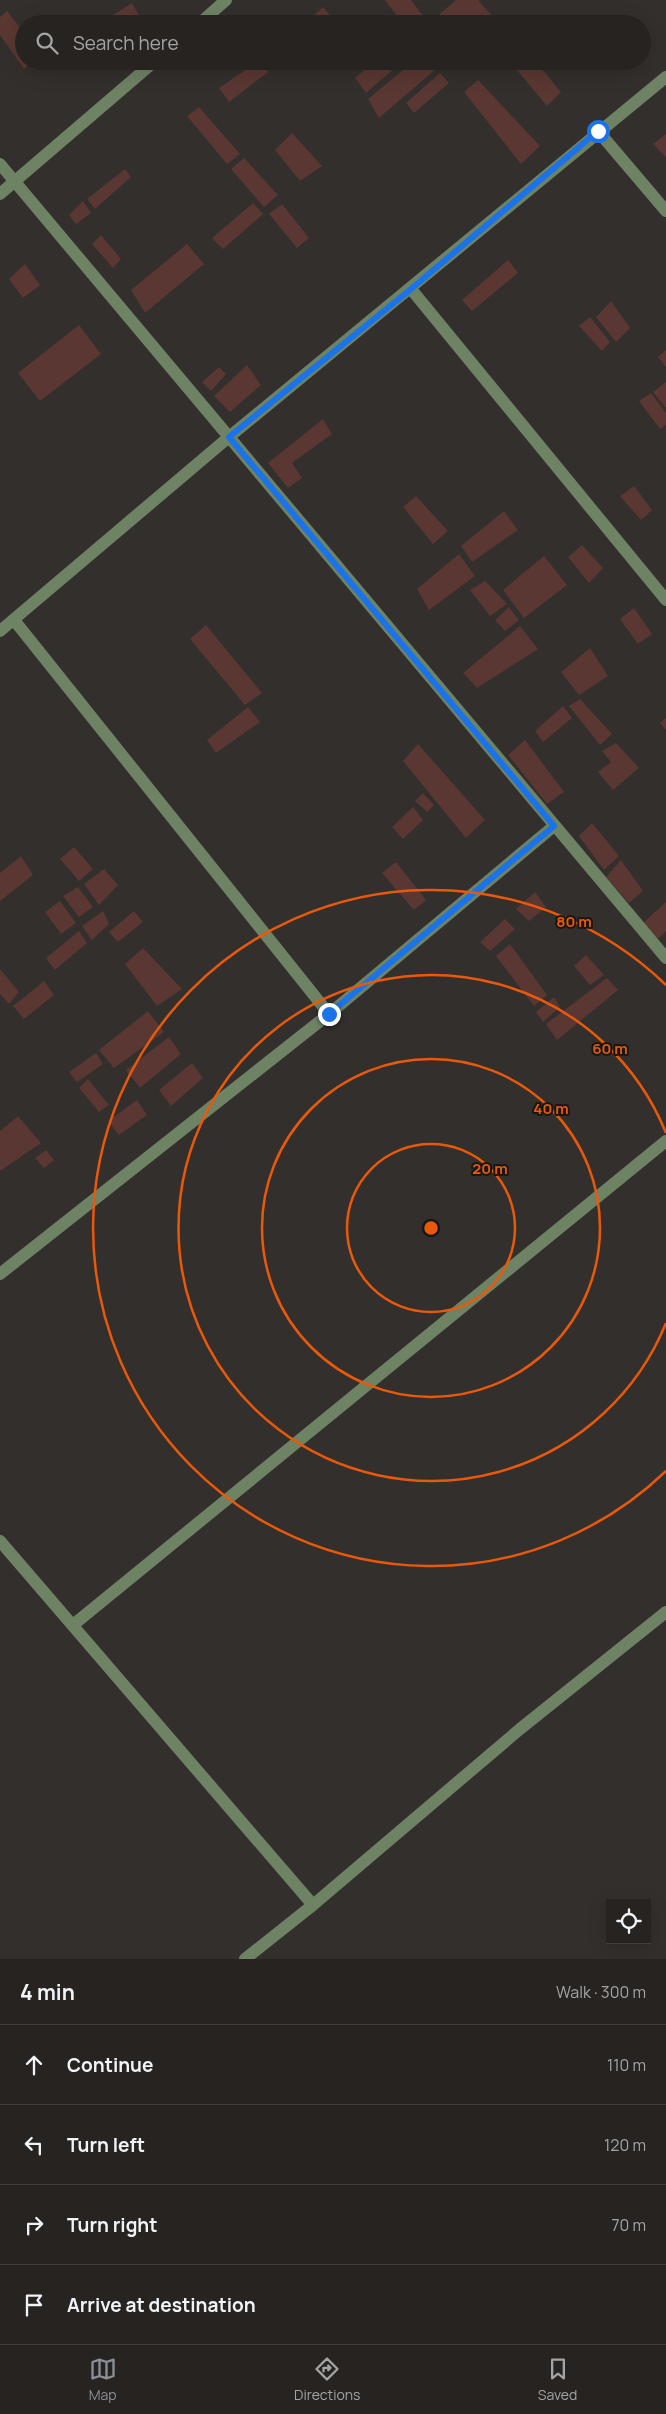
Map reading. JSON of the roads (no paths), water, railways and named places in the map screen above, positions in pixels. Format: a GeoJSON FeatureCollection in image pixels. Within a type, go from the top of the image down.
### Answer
{"type":"FeatureCollection","features":[{"type":"Feature","properties":{"kind":"street"},"geometry":{"type":"LineString","coordinates":[[209,15],[226,0]]}},
{"type":"Feature","properties":{"kind":"street"},"geometry":{"type":"LineString","coordinates":[[0,194],[145,70]]}},
{"type":"Feature","properties":{"kind":"street"},"geometry":{"type":"LineString","coordinates":[[0,631],[229,437],[411,289],[598,131],[666,77]]}},
{"type":"Feature","properties":{"kind":"street"},"geometry":{"type":"LineString","coordinates":[[598,131],[666,211]]}},
{"type":"Feature","properties":{"kind":"street"},"geometry":{"type":"LineString","coordinates":[[0,164],[666,958]]}},
{"type":"Feature","properties":{"kind":"street"},"geometry":{"type":"LineString","coordinates":[[411,289],[666,600]]}},
{"type":"Feature","properties":{"kind":"street"},"geometry":{"type":"LineString","coordinates":[[14,620],[329,1014]]}},
{"type":"Feature","properties":{"kind":"street"},"geometry":{"type":"LineString","coordinates":[[0,1274],[329,1014],[554,826]]}},
{"type":"Feature","properties":{"kind":"street"},"geometry":{"type":"LineString","coordinates":[[73,1626],[666,1141]]}},
{"type":"Feature","properties":{"kind":"street"},"geometry":{"type":"LineString","coordinates":[[0,1541],[313,1905]]}},
{"type":"Feature","properties":{"kind":"street"},"geometry":{"type":"LineString","coordinates":[[245,1959],[313,1905],[520,1729],[666,1612]]}}]}
